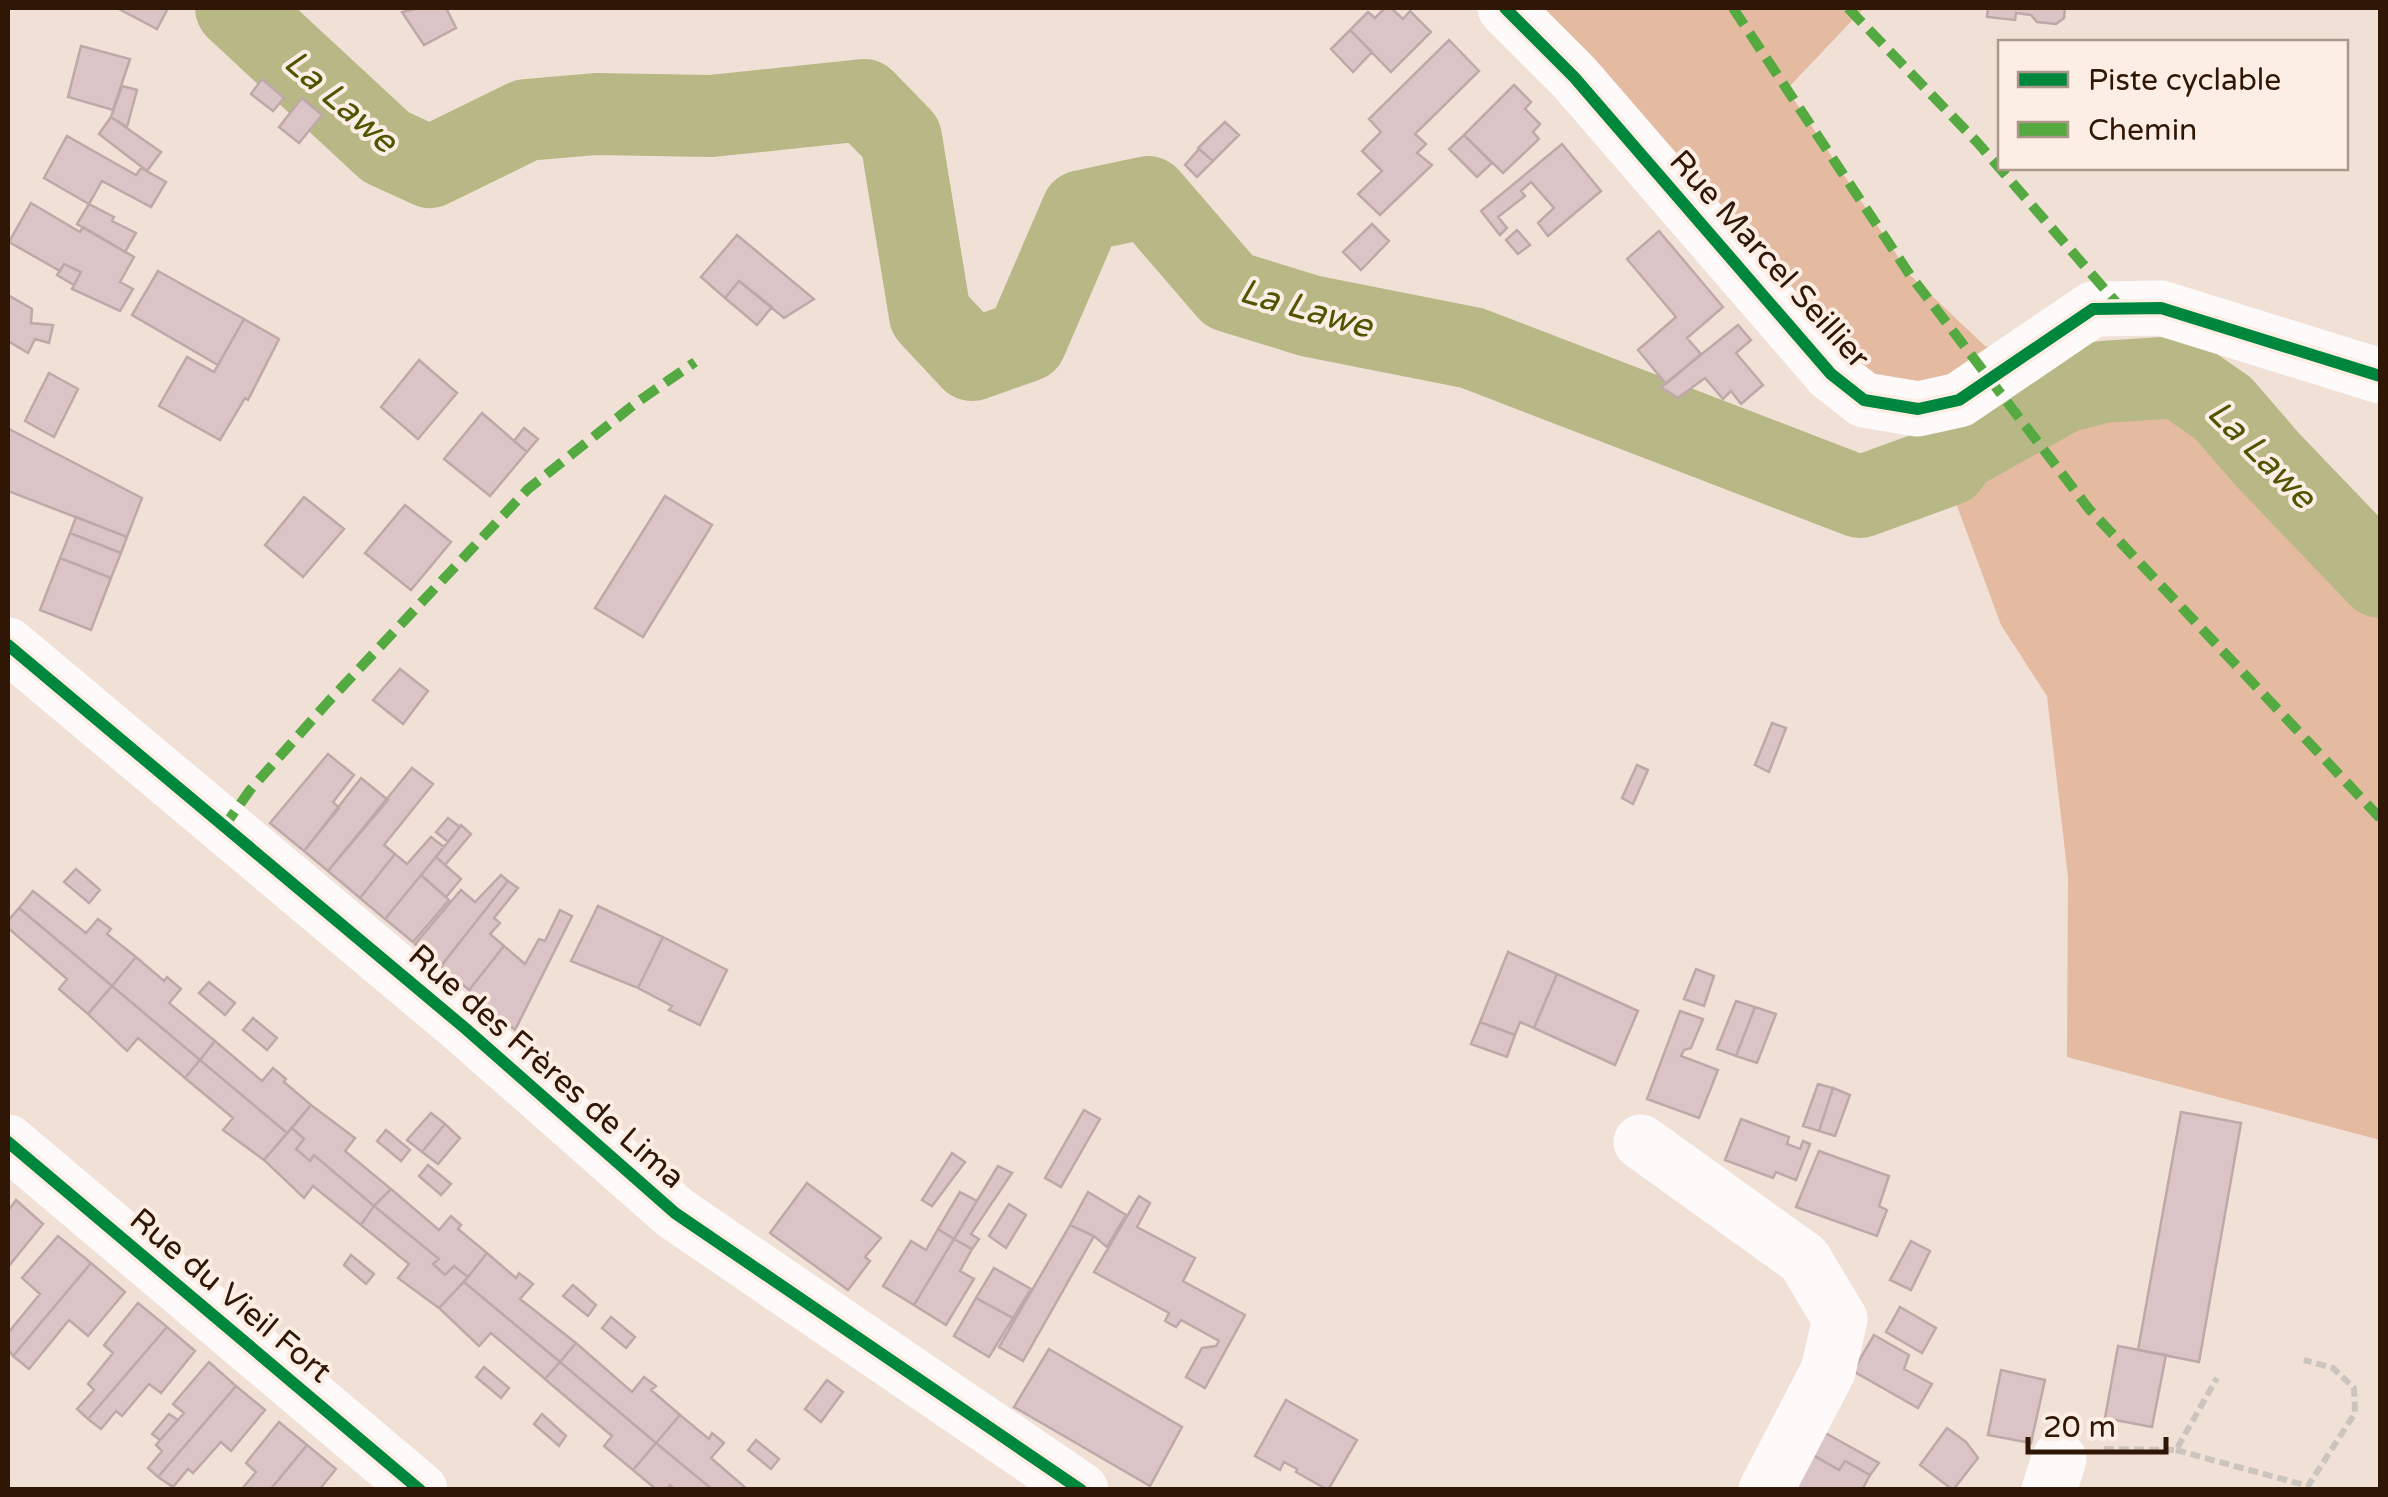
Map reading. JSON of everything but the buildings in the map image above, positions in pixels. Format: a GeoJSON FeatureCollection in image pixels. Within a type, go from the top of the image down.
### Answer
{"type":"FeatureCollection","features":[{"type":"Feature","properties":{"kind":"street","name":"Rue Marcel Seillier"},"geometry":{"type":"LineString","coordinates":[[1506,8],[1574,77],[1830,374],[1864,400],[1918,409],[1959,400],[2093,309],[2160,308],[2380,376]]}},
{"type":"Feature","properties":{"kind":"street","name":"Rue des Frères de Lima"},"geometry":{"type":"LineString","coordinates":[[8,645],[466,1029],[675,1213],[1081,1490]]}},
{"type":"Feature","properties":{"kind":"street","name":"Rue du Vieil Fort"},"geometry":{"type":"LineString","coordinates":[[8,1142],[420,1490]]}},
{"type":"Feature","properties":{"kind":"street"},"geometry":{"type":"LineString","coordinates":[[1641,1142],[1804,1259],[1840,1319],[1828,1370],[1766,1490]]}},
{"type":"Feature","properties":{"kind":"path"},"geometry":{"type":"LineString","coordinates":[[2054,1474],[2102,1449],[2176,1450],[2307,1488],[2355,1413],[2354,1388],[2334,1368],[2304,1360]]}},
{"type":"Feature","properties":{"kind":"path"},"geometry":{"type":"LineString","coordinates":[[2176,1450],[2218,1378]]}},
{"type":"Feature","properties":{"kind":"shaded area"},"geometry":{"type":"Polygon","coordinates":[[[1506,8],[1864,8],[1787,89],[1910,275],[1985,346],[2024,356],[2063,392],[2103,382],[2178,377],[2223,408],[2380,577],[2380,1140],[2067,1057],[2068,877],[2047,696],[2001,625],[1936,449],[1864,400],[1506,8]]]}},
{"type":"Feature","properties":{"kind":"waterway","name":"La Lawe"},"geometry":{"type":"LineString","coordinates":[[236,8],[386,147],[430,167],[526,120],[596,114],[711,116],[864,100],[901,138],[930,315],[972,360],[1026,341],[1082,211],[1148,197],[1229,291],[1310,316],[1472,348],[1860,497],[1948,465],[1956,452],[2063,392],[2103,382],[2178,377],[2223,408],[2380,577]]}},
{"type":"Feature","properties":{"kind":"marked path"},"geometry":{"type":"LineString","coordinates":[[1733,8],[1910,275],[2089,509],[2380,818]]}},
{"type":"Feature","properties":{"kind":"marked path"},"geometry":{"type":"LineString","coordinates":[[1848,8],[1998,166]]}},
{"type":"Feature","properties":{"kind":"marked path"},"geometry":{"type":"LineString","coordinates":[[2001,170],[2121,308]]}},
{"type":"Feature","properties":{"kind":"marked path"},"geometry":{"type":"LineString","coordinates":[[223,828],[250,790],[328,702],[528,489],[636,403],[695,362]]}},
{"type":"Feature","properties":{"kind":"cycle path"},"geometry":{"type":"LineString","coordinates":[[1505,8],[1574,77],[1831,374],[1864,400],[1918,409],[1959,400],[2093,309],[2161,308],[2380,376]]}},
{"type":"Feature","properties":{"kind":"cycle path"},"geometry":{"type":"LineString","coordinates":[[8,645],[466,1029],[675,1213],[1081,1490]]}},
{"type":"Feature","properties":{"kind":"cycle path"},"geometry":{"type":"LineString","coordinates":[[8,1142],[420,1490]]}}]}
